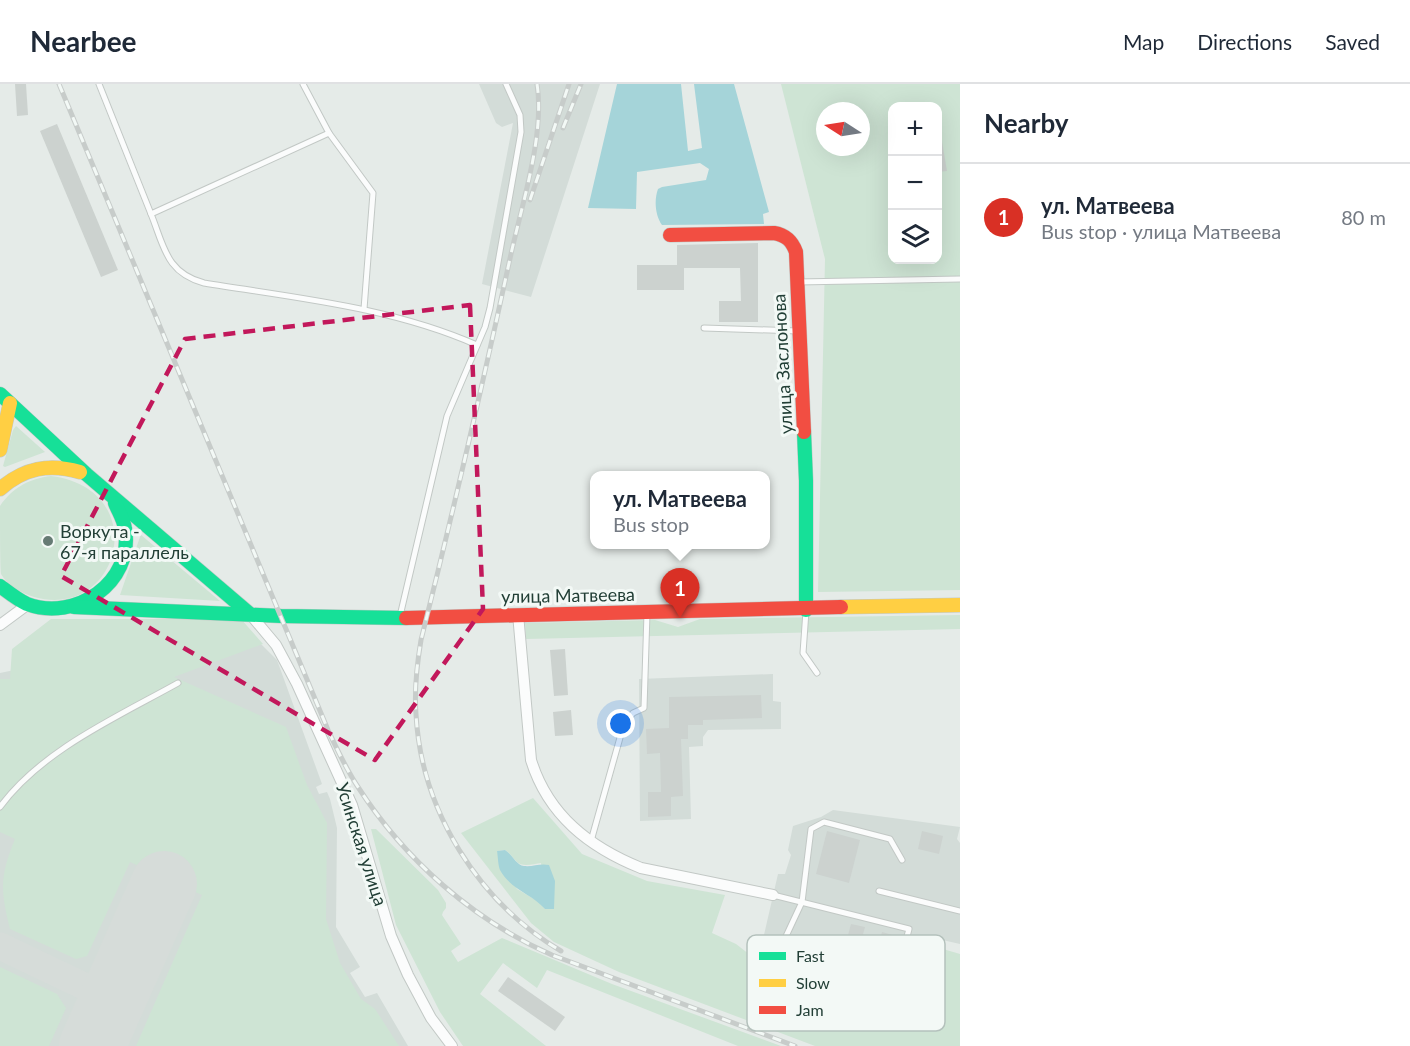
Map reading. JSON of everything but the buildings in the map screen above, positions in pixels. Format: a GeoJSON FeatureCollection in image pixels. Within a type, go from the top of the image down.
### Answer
{"type":"FeatureCollection","features":[{"type":"Feature","properties":{"kind":"street","name":"улица Заслонова"},"geometry":{"type":"LineString","coordinates":[[670,235],[783,234],[790,239],[796,252],[806,481],[806,610]]}},
{"type":"Feature","properties":{"kind":"street"},"geometry":{"type":"LineString","coordinates":[[0,450],[5,399]]}},
{"type":"Feature","properties":{"kind":"street"},"geometry":{"type":"LineString","coordinates":[[5,399],[86,474],[250,614]]}},
{"type":"Feature","properties":{"kind":"street"},"geometry":{"type":"LineString","coordinates":[[0,489],[17,475],[38,467],[62,466],[86,474]]}},
{"type":"Feature","properties":{"kind":"street"},"geometry":{"type":"LineString","coordinates":[[74,608],[101,592],[112,580],[122,560],[125,537],[123,522],[110,495]]}},
{"type":"Feature","properties":{"kind":"street"},"geometry":{"type":"LineString","coordinates":[[0,586],[10,596],[27,605],[0,625]]}},
{"type":"Feature","properties":{"kind":"street","name":"улица Матвеева"},"geometry":{"type":"LineString","coordinates":[[27,605],[40,609],[59,610],[74,608],[400,617],[960,605]]}},
{"type":"Feature","properties":{"kind":"street","name":"Усинская улица"},"geometry":{"type":"LineString","coordinates":[[250,614],[276,645],[297,684],[352,805],[391,936],[408,975],[431,1018],[452,1046]]}},
{"type":"Feature","properties":{"kind":"street"},"geometry":{"type":"LineString","coordinates":[[518,614],[531,760],[537,780],[557,812],[590,842],[621,860],[658,873],[773,895]]}},
{"type":"Feature","properties":{"kind":"lane"},"geometry":{"type":"LineString","coordinates":[[99,84],[174,268],[183,276],[194,281],[364,309],[428,325],[477,345]]}},
{"type":"Feature","properties":{"kind":"lane"},"geometry":{"type":"LineString","coordinates":[[303,84],[329,133],[373,193],[364,309]]}},
{"type":"Feature","properties":{"kind":"lane"},"geometry":{"type":"LineString","coordinates":[[400,617],[443,432],[453,398],[485,327],[490,308],[521,132],[520,115],[506,84]]}},
{"type":"Feature","properties":{"kind":"lane"},"geometry":{"type":"LineString","coordinates":[[151,214],[329,133]]}},
{"type":"Feature","properties":{"kind":"lane"},"geometry":{"type":"LineString","coordinates":[[796,282],[960,279]]}},
{"type":"Feature","properties":{"kind":"lane"},"geometry":{"type":"LineString","coordinates":[[704,328],[798,331]]}},
{"type":"Feature","properties":{"kind":"lane"},"geometry":{"type":"LineString","coordinates":[[806,610],[802,653],[817,673]]}},
{"type":"Feature","properties":{"kind":"lane"},"geometry":{"type":"LineString","coordinates":[[590,842],[623,728],[633,713],[644,708],[647,611]]}},
{"type":"Feature","properties":{"kind":"lane"},"geometry":{"type":"LineString","coordinates":[[0,807],[39,765],[178,683]]}},
{"type":"Feature","properties":{"kind":"lane"},"geometry":{"type":"LineString","coordinates":[[787,935],[802,902],[811,829],[824,822],[890,839],[902,860]]}},
{"type":"Feature","properties":{"kind":"lane"},"geometry":{"type":"LineString","coordinates":[[879,891],[960,911]]}},
{"type":"Feature","properties":{"kind":"lane"},"geometry":{"type":"LineString","coordinates":[[773,895],[909,929],[907,935]]}},
{"type":"Feature","properties":{"kind":"highlighted area"},"geometry":{"type":"Polygon","coordinates":[[[470,305],[483,609],[375,760],[61,576],[185,339],[470,305]]]}},
{"type":"Feature","properties":{"kind":"shaded area"},"geometry":{"type":"Polygon","coordinates":[[[479,84],[600,84],[531,297],[482,284],[513,123],[502,127],[496,123],[479,84]]]}},
{"type":"Feature","properties":{"kind":"shaded area"},"geometry":{"type":"Polygon","coordinates":[[[238,631],[262,645],[277,660],[322,784],[316,787],[319,794],[327,792],[330,799],[337,828],[336,927],[360,967],[350,973],[365,997],[377,993],[408,1046],[0,1046],[0,673],[91,654],[238,631]]]}},
{"type":"Feature","properties":{"kind":"shaded area"},"geometry":{"type":"Polygon","coordinates":[[[773,674],[773,701],[781,702],[781,729],[708,730],[703,737],[703,746],[689,747],[691,819],[640,821],[639,679],[773,674]]]}},
{"type":"Feature","properties":{"kind":"shaded area"},"geometry":{"type":"Polygon","coordinates":[[[833,810],[960,827],[957,839],[960,843],[960,944],[945,941],[945,935],[764,935],[778,874],[785,874],[791,855],[788,850],[793,826],[821,817],[833,810]]]}},
{"type":"Feature","properties":{"kind":"green space"},"geometry":{"type":"Polygon","coordinates":[[[781,84],[960,84],[960,590],[818,592],[825,259],[781,84]]]}},
{"type":"Feature","properties":{"kind":"green space"},"geometry":{"type":"Polygon","coordinates":[[[16,426],[45,452],[5,467],[3,466],[16,426]]]}},
{"type":"Feature","properties":{"kind":"green space"},"geometry":{"type":"Polygon","coordinates":[[[51,476],[83,486],[104,504],[113,526],[113,550],[105,573],[88,590],[64,599],[30,596],[11,585],[1,574],[0,506],[22,485],[51,476]]]}},
{"type":"Feature","properties":{"kind":"green space"},"geometry":{"type":"Polygon","coordinates":[[[141,535],[220,601],[120,595],[141,535]]]}},
{"type":"Feature","properties":{"kind":"green space"},"geometry":{"type":"Polygon","coordinates":[[[960,615],[960,629],[526,639],[525,623],[655,620],[678,627],[700,619],[960,615]]]}},
{"type":"Feature","properties":{"kind":"green space"},"geometry":{"type":"Polygon","coordinates":[[[51,619],[241,619],[263,644],[174,677],[286,727],[307,785],[327,823],[326,919],[340,963],[361,999],[375,1009],[399,1046],[136,1046],[202,895],[130,862],[87,956],[76,959],[10,929],[4,903],[3,883],[6,863],[15,839],[0,832],[0,679],[10,679],[12,649],[51,619]]]}},
{"type":"Feature","properties":{"kind":"green space"},"geometry":{"type":"Polygon","coordinates":[[[533,798],[582,854],[647,881],[725,895],[712,933],[736,944],[747,952],[747,1020],[619,972],[554,942],[531,923],[461,833],[533,798]],[[505,850],[497,851],[517,889],[539,902],[545,909],[541,863],[528,865],[516,861],[505,850]]]}},
{"type":"Feature","properties":{"kind":"green space"},"geometry":{"type":"Polygon","coordinates":[[[371,829],[376,829],[438,890],[446,903],[442,915],[461,944],[451,951],[458,962],[502,938],[612,984],[781,1046],[738,1046],[547,970],[537,988],[503,963],[480,994],[546,1046],[463,1046],[440,1012],[396,925],[371,829]]]}},
{"type":"Feature","properties":{"kind":"green space"},"geometry":{"type":"Polygon","coordinates":[[[945,950],[960,954],[960,1046],[815,1046],[775,1031],[945,1031],[945,950]]]}},
{"type":"Feature","properties":{"kind":"green space"},"geometry":{"type":"Polygon","coordinates":[[[0,967],[57,994],[66,1008],[49,1046],[0,1046],[0,967]]]}},
{"type":"Feature","properties":{"kind":"water"},"geometry":{"type":"Polygon","coordinates":[[[617,84],[681,84],[688,151],[702,148],[694,84],[734,84],[769,212],[763,214],[764,224],[662,225],[656,207],[658,189],[706,180],[709,169],[700,163],[637,172],[636,209],[588,208],[617,84]]]}},
{"type":"Feature","properties":{"kind":"water"},"geometry":{"type":"Polygon","coordinates":[[[505,850],[521,865],[549,865],[555,881],[554,909],[545,909],[504,877],[499,868],[497,851],[505,850]]]}},
{"type":"Feature","properties":{"kind":"taxiway"},"geometry":{"type":"LineString","coordinates":[[0,946],[113,1000]]}},
{"type":"Feature","properties":{"kind":"runway"},"geometry":{"type":"LineString","coordinates":[[92,1046],[164,884]]}},
{"type":"Feature","properties":{"kind":"railway"},"geometry":{"type":"LineString","coordinates":[[59,84],[328,730],[358,787],[377,814],[419,863],[443,885],[468,906],[523,941],[552,955],[747,1028]]}},
{"type":"Feature","properties":{"kind":"railway"},"geometry":{"type":"LineString","coordinates":[[537,84],[538,125],[531,169],[468,447],[421,640],[415,705],[420,750],[429,785],[442,818],[459,850],[480,880],[504,907],[531,931],[561,951]]}},
{"type":"Feature","properties":{"kind":"railway"},"geometry":{"type":"LineString","coordinates":[[530,200],[569,84]]}},
{"type":"Feature","properties":{"kind":"railway"},"geometry":{"type":"LineString","coordinates":[[563,128],[581,84]]}},
{"type":"Feature","properties":{"kind":"railway"},"geometry":{"type":"LineString","coordinates":[[755,1031],[795,1046]]}},
{"type":"Feature","properties":{"kind":"traffic: fast"},"geometry":{"type":"LineString","coordinates":[[0,394],[86,474],[250,614]]}},
{"type":"Feature","properties":{"kind":"traffic: fast"},"geometry":{"type":"LineString","coordinates":[[804,432],[806,610]]}},
{"type":"Feature","properties":{"kind":"traffic: fast"},"geometry":{"type":"LineString","coordinates":[[0,586],[27,604],[45,608],[64,607],[97,594],[111,581],[120,566],[125,548],[125,529],[115,503]]}},
{"type":"Feature","properties":{"kind":"traffic: fast"},"geometry":{"type":"LineString","coordinates":[[74,607],[281,616],[406,618]]}},
{"type":"Feature","properties":{"kind":"traffic: slow"},"geometry":{"type":"LineString","coordinates":[[0,450],[10,403]]}},
{"type":"Feature","properties":{"kind":"traffic: slow"},"geometry":{"type":"LineString","coordinates":[[0,489],[18,476],[37,469],[58,468],[80,472]]}},
{"type":"Feature","properties":{"kind":"traffic: slow"},"geometry":{"type":"LineString","coordinates":[[841,607],[960,605]]}},
{"type":"Feature","properties":{"kind":"traffic: jam"},"geometry":{"type":"LineString","coordinates":[[670,235],[774,233],[785,237],[793,245],[796,252],[804,432]]}},
{"type":"Feature","properties":{"kind":"traffic: jam"},"geometry":{"type":"LineString","coordinates":[[406,618],[841,607]]}},
{"type":"Feature","properties":{"kind":"place","name":"Воркута - 67-я параллель"},"geometry":{"type":"Point","coordinates":[48,541]}},
{"type":"Feature","properties":{"kind":"place","name":"ул. Матвеева"},"geometry":{"type":"Point","coordinates":[680,618]}}]}
